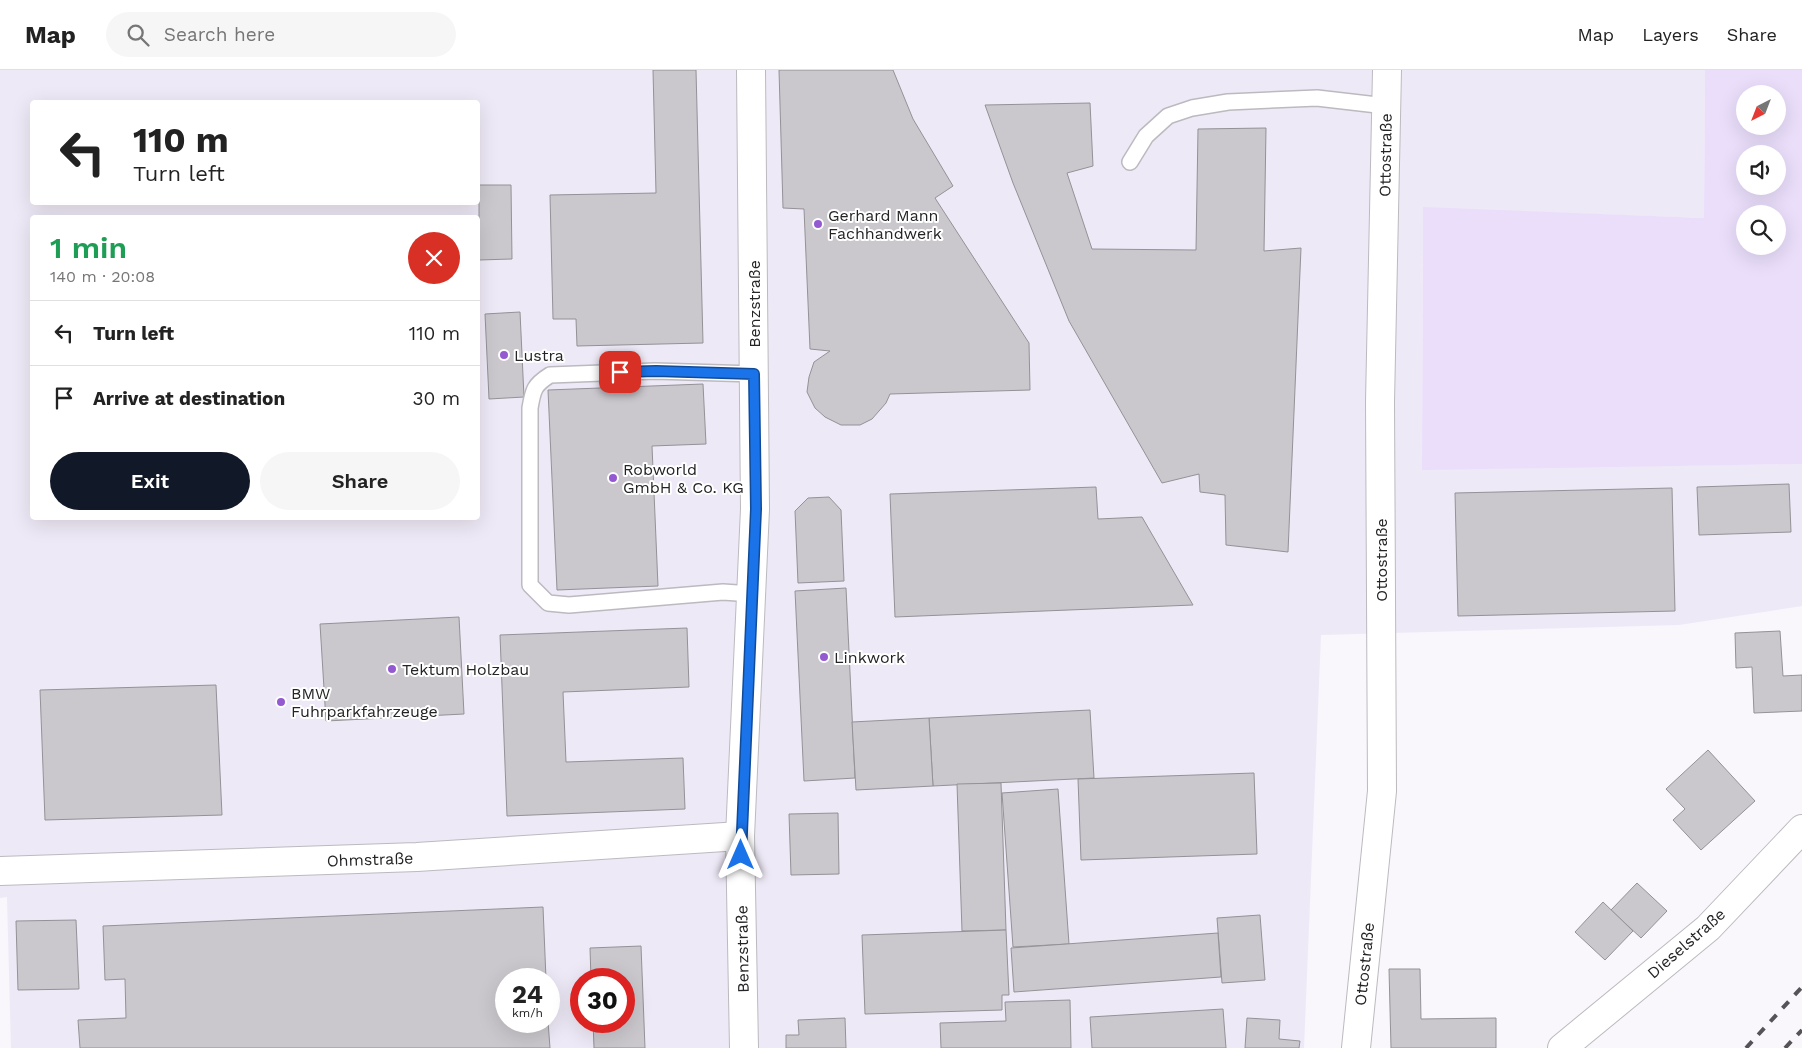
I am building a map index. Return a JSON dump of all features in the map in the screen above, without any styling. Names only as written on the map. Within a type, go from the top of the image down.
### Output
[{"type":"street","name":"Benzstraße","points":[[744,1048],[740,836],[756,509],[751,70]]},
{"type":"street","name":"Ottostraße","points":[[1356,1048],[1382,791],[1380,402],[1387,70]]},
{"type":"street","name":"Dieselstraße","points":[[1562,1048],[1708,928],[1802,829]]},
{"type":"street","name":"Ohmstraße","points":[[0,871],[418,857],[740,836]]},
{"type":"lane","points":[[1130,162],[1146,136],[1168,116],[1192,108],[1228,102],[1317,98],[1386,106]]},
{"type":"lane","points":[[752,594],[723,592],[569,605],[548,603],[530,584],[530,408],[532,394],[537,384],[550,375],[656,371],[754,374]]},
{"type":"shaded area","points":[[0,70],[1705,70],[1704,218],[1423,208],[1422,469],[1802,464],[1802,606],[1679,625],[1321,635],[1304,1048],[11,1048],[7,897],[0,898]]},
{"type":"shaded area","points":[[1705,70],[1802,70],[1802,464],[1422,470],[1423,207],[1704,218]]},
{"type":"building","points":[[653,70],[696,70],[703,343],[577,346],[576,319],[553,319],[550,195],[656,193]]},
{"type":"building","points":[[779,70],[893,70],[913,119],[953,186],[935,198],[1029,343],[1030,390],[890,394],[886,403],[872,419],[860,425],[841,425],[825,417],[815,408],[807,392],[809,377],[814,362],[830,351],[810,349],[804,209],[783,208]]},
{"type":"building","points":[[1090,103],[1093,166],[1067,173],[1092,249],[1196,250],[1198,129],[1266,128],[1264,251],[1301,248],[1288,552],[1226,545],[1225,495],[1200,492],[1199,474],[1162,483],[1069,321],[1013,183],[985,105]]},
{"type":"building","points":[[480,185],[511,185],[512,259],[480,260]]},
{"type":"building","name":"Lustra","points":[[520,312],[524,397],[489,399],[485,314]]},
{"type":"building","points":[[703,384],[706,444],[652,446],[658,586],[557,590],[548,390]]},
{"type":"building","points":[[1789,484],[1791,532],[1699,535],[1697,487]]},
{"type":"building","points":[[1096,487],[1098,519],[1142,517],[1193,605],[895,617],[890,494]]},
{"type":"building","points":[[1672,488],[1675,611],[1458,616],[1455,493]]},
{"type":"building","points":[[829,497],[841,510],[844,581],[798,583],[795,511],[808,498]]},
{"type":"building","name":"Linkwork","points":[[846,588],[855,778],[804,781],[795,591]]},
{"type":"building","name":"Tektum Holzbau","points":[[459,617],[464,714],[326,721],[320,624]]},
{"type":"building","points":[[687,628],[689,687],[563,692],[566,762],[683,758],[685,809],[507,816],[500,635]]},
{"type":"building","points":[[1780,631],[1783,676],[1802,675],[1802,711],[1754,713],[1752,667],[1736,668],[1735,633]]},
{"type":"building","points":[[216,685],[222,815],[45,820],[40,690]]},
{"type":"building","points":[[1090,710],[1094,778],[933,786],[929,718]]},
{"type":"building","points":[[929,718],[933,786],[856,790],[852,722]]},
{"type":"building","points":[[1708,750],[1755,801],[1701,850],[1673,820],[1685,809],[1666,789]]},
{"type":"building","points":[[1254,773],[1257,854],[1081,860],[1078,779]]},
{"type":"building","points":[[1001,783],[1006,930],[962,931],[957,784]]},
{"type":"building","points":[[1058,789],[1069,944],[1013,947],[1002,793]]},
{"type":"building","points":[[838,813],[839,874],[791,875],[789,814]]},
{"type":"building","points":[[1637,883],[1667,911],[1641,938],[1611,910]]},
{"type":"building","points":[[1603,902],[1633,931],[1605,960],[1575,932]]},
{"type":"building","points":[[543,907],[546,968],[495,968],[495,1033],[549,1033],[550,1048],[80,1048],[78,1020],[126,1018],[125,979],[105,980],[103,926]]},
{"type":"building","points":[[1260,915],[1265,980],[1222,983],[1217,918]]},
{"type":"building","points":[[76,920],[79,989],[18,990],[16,921]]},
{"type":"building","points":[[1006,930],[1009,995],[1002,995],[1002,1010],[865,1014],[862,935]]},
{"type":"building","points":[[1218,933],[1221,977],[1014,992],[1011,948]]},
{"type":"building","points":[[641,946],[645,1048],[594,1048],[593,1033],[635,1033],[635,968],[591,968],[590,948]]},
{"type":"building","points":[[1389,969],[1420,969],[1421,1019],[1496,1018],[1496,1048],[1391,1048]]},
{"type":"building","points":[[1070,1000],[1071,1048],[941,1048],[940,1023],[1006,1021],[1005,1002]]},
{"type":"building","points":[[1223,1009],[1226,1048],[1092,1048],[1090,1017]]},
{"type":"building","points":[[845,1018],[846,1048],[786,1048],[786,1035],[799,1035],[798,1020]]},
{"type":"building","points":[[1247,1018],[1280,1020],[1279,1039],[1300,1041],[1299,1048],[1245,1048]]},
{"type":"railway","points":[[1746,1048],[1802,987]]},
{"type":"railway","points":[[1785,1048],[1802,1030]]},
{"type":"place","name":"Gerhard Mann Fachhandwerk","points":[[818,224]]},
{"type":"place","name":"Lustra","points":[[504,355]]},
{"type":"place","name":"Robworld GmbH & Co. KG","points":[[613,478]]},
{"type":"place","name":"Linkwork","points":[[824,657]]},
{"type":"place","name":"Tektum Holzbau","points":[[392,669]]},
{"type":"place","name":"BMW Fuhrparkfahrzeuge","points":[[281,702]]},
{"type":"route","points":[[620,372],[656,371],[754,374],[756,509],[740,836],[741,855]]}]
